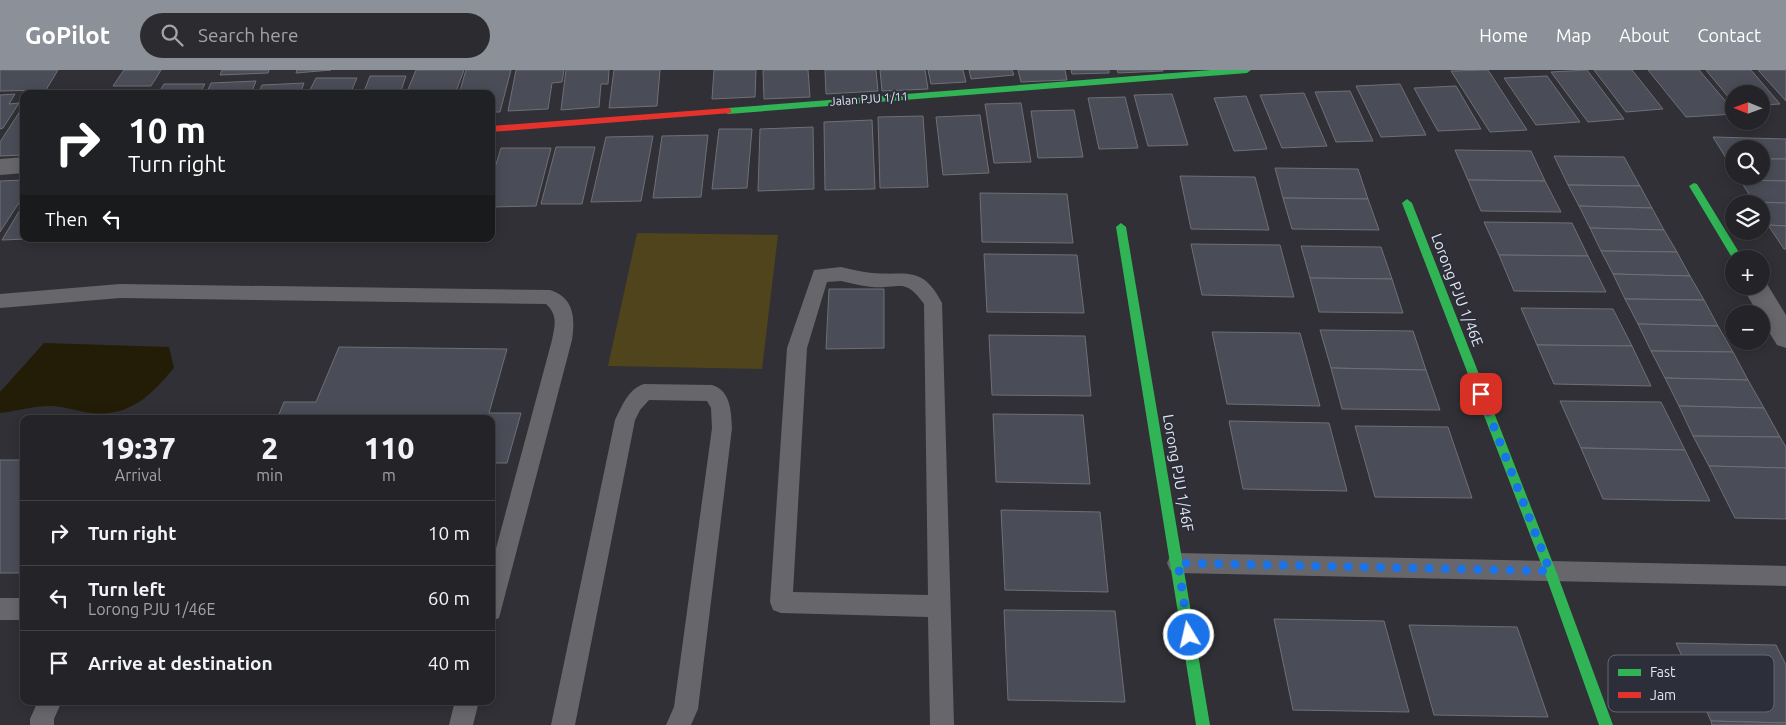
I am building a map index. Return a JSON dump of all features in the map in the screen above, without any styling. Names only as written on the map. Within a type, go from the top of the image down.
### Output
[{"type":"street","name":"Jalan PJU 1/11","points":[[495,129],[1247,70]]},
{"type":"street","points":[[0,167],[20,165]]},
{"type":"street","points":[[1694,186],[1733,250]]},
{"type":"street","name":"Lorong PJU 1/46E","points":[[1407,203],[1550,571],[1606,725]]},
{"type":"street","name":"Lorong PJU 1/46F","points":[[1121,227],[1178,563],[1203,725]]},
{"type":"street","points":[[1760,295],[1786,338]]},
{"type":"lane","points":[[939,606],[780,602],[797,348],[820,275],[841,274],[872,280],[907,279],[921,286],[933,303],[942,725]]},
{"type":"lane","points":[[0,301],[120,291],[550,296],[562,306],[566,316],[562,340],[495,595]]},
{"type":"lane","points":[[563,725],[625,420],[633,404],[644,392],[712,393],[721,406],[722,428],[686,709],[678,725]]},
{"type":"lane","points":[[1178,563],[1786,576]]},
{"type":"lane","points":[[0,609],[20,609]]},
{"type":"lane","points":[[42,725],[42,719],[48,705]]},
{"type":"lane","points":[[461,725],[466,705]]},
{"type":"shaded area","points":[[637,233],[778,235],[762,369],[608,366]]},
{"type":"shaded area","points":[[44,343],[169,347],[174,368],[147,396],[128,408],[117,412],[91,413],[63,407],[46,406],[0,413],[0,392]]},
{"type":"building","points":[[0,70],[58,70],[46,90],[0,91]]},
{"type":"building","points":[[124,70],[161,70],[151,86],[113,86]]},
{"type":"building","points":[[222,70],[269,70],[268,73],[220,75]]},
{"type":"building","points":[[297,70],[331,70],[296,73]]},
{"type":"building","points":[[416,70],[464,70],[456,90],[408,90]]},
{"type":"building","points":[[466,70],[511,70],[500,112],[495,112],[495,90],[460,90]]},
{"type":"building","points":[[516,70],[564,70],[562,82],[552,83],[548,109],[508,111]]},
{"type":"building","points":[[566,70],[609,70],[608,84],[601,84],[599,107],[561,110]]},
{"type":"building","points":[[614,70],[660,70],[657,106],[609,108]]},
{"type":"building","points":[[714,70],[756,70],[755,97],[712,99]]},
{"type":"building","points":[[763,70],[808,70],[810,97],[764,99]]},
{"type":"building","points":[[825,70],[876,70],[878,91],[826,94]]},
{"type":"building","points":[[880,70],[925,70],[928,89],[882,91]]},
{"type":"building","points":[[928,70],[963,70],[966,82],[931,84]]},
{"type":"building","points":[[969,70],[1012,70],[1014,75],[971,79]]},
{"type":"building","points":[[1018,70],[1065,70],[1067,80],[1021,82]]},
{"type":"building","points":[[1071,70],[1109,70],[1109,73],[1072,74]]},
{"type":"building","points":[[1117,70],[1163,70],[1163,71],[1118,73]]},
{"type":"building","points":[[1488,70],[1527,130],[1490,132],[1451,71]]},
{"type":"building","points":[[1587,70],[1624,119],[1588,122],[1551,72]]},
{"type":"building","points":[[1594,70],[1632,70],[1663,109],[1626,112]]},
{"type":"building","points":[[1648,70],[1699,70],[1725,100],[1725,115],[1686,117]]},
{"type":"building","points":[[1706,70],[1751,70],[1764,85],[1725,85],[1725,93]]},
{"type":"building","points":[[1758,70],[1786,70],[1786,101]]},
{"type":"building","points":[[370,76],[406,76],[401,90],[365,90]]},
{"type":"building","points":[[1547,76],[1580,122],[1536,125],[1504,78]]},
{"type":"building","points":[[316,78],[357,78],[352,90],[310,90]]},
{"type":"building","points":[[256,81],[253,90],[208,90],[211,83]]},
{"type":"building","points":[[304,83],[301,90],[260,90],[262,85]]},
{"type":"building","points":[[164,84],[205,84],[201,90],[160,90]]},
{"type":"building","points":[[1400,84],[1426,135],[1381,137],[1356,86]]},
{"type":"building","points":[[1456,86],[1481,129],[1438,131],[1414,88]]},
{"type":"building","points":[[1350,91],[1373,141],[1336,142],[1315,92]]},
{"type":"building","points":[[1770,92],[1780,104],[1770,105]]},
{"type":"building","points":[[1304,93],[1327,146],[1282,148],[1260,95]]},
{"type":"building","points":[[15,94],[9,104],[19,103],[3,128],[0,129],[0,95]]},
{"type":"building","points":[[1172,94],[1188,145],[1148,146],[1134,95]]},
{"type":"building","points":[[1246,96],[1267,149],[1234,151],[1214,98]]},
{"type":"building","points":[[1125,97],[1138,148],[1099,149],[1088,98]]},
{"type":"building","points":[[1021,103],[1031,162],[994,163],[985,104]]},
{"type":"building","points":[[1074,110],[1083,157],[1038,158],[1031,111]]},
{"type":"building","points":[[20,111],[20,155],[0,156],[0,142]]},
{"type":"building","points":[[980,115],[989,173],[943,175],[936,117]]},
{"type":"building","points":[[923,116],[928,187],[880,188],[878,117]]},
{"type":"building","points":[[872,120],[875,189],[825,190],[824,122]]},
{"type":"building","points":[[813,127],[814,189],[758,191],[760,129]]},
{"type":"building","points":[[719,129],[752,129],[747,188],[712,189]]},
{"type":"building","points":[[708,135],[701,197],[653,198],[662,136]]},
{"type":"building","points":[[653,136],[641,201],[591,202],[606,137]]},
{"type":"building","points":[[1713,137],[1786,139],[1786,159],[1770,159],[1770,140],[1725,140],[1725,156]]},
{"type":"building","points":[[556,147],[595,147],[582,204],[541,204]]},
{"type":"building","points":[[501,148],[551,148],[536,206],[495,207],[495,168]]},
{"type":"building","points":[[1455,150],[1531,151],[1545,181],[1468,180]]},
{"type":"building","points":[[1554,156],[1624,157],[1640,186],[1568,185]]},
{"type":"building","points":[[1770,159],[1786,159],[1786,181],[1770,181]]},
{"type":"building","points":[[1275,168],[1358,169],[1368,199],[1283,198]]},
{"type":"building","points":[[1180,176],[1255,177],[1269,230],[1191,229]]},
{"type":"building","points":[[20,180],[20,201],[0,232],[0,181]]},
{"type":"building","points":[[1468,180],[1545,181],[1561,212],[1481,211]]},
{"type":"building","points":[[1770,181],[1786,181],[1786,203],[1770,202],[1770,195],[1750,195],[1743,185],[1770,185]]},
{"type":"building","points":[[1568,185],[1640,186],[1652,208],[1579,206]]},
{"type":"building","points":[[980,193],[1067,194],[1073,243],[982,242]]},
{"type":"building","points":[[1283,198],[1368,199],[1379,230],[1292,229]]},
{"type":"building","points":[[1770,202],[1786,203],[1786,226],[1770,225]]},
{"type":"building","points":[[1579,206],[1652,208],[1664,230],[1590,228]]},
{"type":"building","points":[[20,210],[20,239],[2,240]]},
{"type":"building","points":[[1484,222],[1572,223],[1588,256],[1499,255]]},
{"type":"building","points":[[1770,225],[1786,226],[1786,249],[1784,249]]},
{"type":"building","points":[[1590,228],[1664,230],[1677,252],[1601,251]]},
{"type":"building","points":[[1191,244],[1280,245],[1294,297],[1202,295]]},
{"type":"building","points":[[1301,246],[1381,247],[1392,279],[1310,278]]},
{"type":"building","points":[[1601,251],[1677,252],[1690,276],[1613,274]]},
{"type":"building","points":[[984,254],[1077,255],[1084,313],[987,312]]},
{"type":"building","points":[[1499,255],[1588,256],[1606,292],[1514,291]]},
{"type":"building","points":[[1613,274],[1690,276],[1704,300],[1625,299]]},
{"type":"building","points":[[1310,278],[1392,279],[1403,313],[1319,312]]},
{"type":"building","points":[[829,289],[884,289],[884,348],[826,349]]},
{"type":"building","points":[[1625,299],[1704,300],[1718,326],[1638,324]]},
{"type":"building","points":[[1521,308],[1613,309],[1632,346],[1537,345]]},
{"type":"building","points":[[1638,324],[1718,326],[1725,338],[1725,350],[1732,350],[1733,352],[1651,351]]},
{"type":"building","points":[[1320,330],[1413,331],[1426,370],[1331,368]]},
{"type":"building","points":[[1212,332],[1300,333],[1320,406],[1227,404]]},
{"type":"building","points":[[989,335],[1085,336],[1091,396],[992,395]]},
{"type":"building","points":[[1537,345],[1632,346],[1651,386],[1554,384]]},
{"type":"building","points":[[339,347],[507,349],[489,413],[521,413],[507,463],[495,463],[495,415],[279,415],[284,402],[316,402]]},
{"type":"building","points":[[1651,351],[1733,352],[1748,380],[1665,378]]},
{"type":"building","points":[[1331,368],[1426,370],[1440,410],[1342,409]]},
{"type":"building","points":[[1665,378],[1748,380],[1764,408],[1679,406]]},
{"type":"building","points":[[1560,401],[1661,402],[1685,450],[1581,448]]},
{"type":"building","points":[[1679,406],[1764,408],[1780,437],[1693,436]]},
{"type":"building","points":[[993,414],[1083,415],[1090,484],[996,482]]},
{"type":"building","points":[[1229,421],[1329,423],[1347,491],[1243,489]]},
{"type":"building","points":[[1355,426],[1448,427],[1472,498],[1375,497]]},
{"type":"building","points":[[1693,436],[1780,437],[1786,447],[1786,468],[1709,466]]},
{"type":"building","points":[[1581,448],[1685,450],[1710,501],[1603,499]]},
{"type":"building","points":[[0,460],[20,460],[20,573],[0,573]]},
{"type":"building","points":[[1709,466],[1786,468],[1786,519],[1735,518]]},
{"type":"building","points":[[1001,510],[1100,512],[1108,592],[1005,590]]},
{"type":"building","points":[[1004,610],[1115,611],[1125,702],[1008,700]]},
{"type":"building","points":[[1274,619],[1384,621],[1409,712],[1293,710]]},
{"type":"building","points":[[1409,625],[1517,627],[1548,717],[1434,715]]},
{"type":"building","points":[[1676,643],[1776,645],[1786,665],[1786,723],[1711,721],[1707,712],[1774,712],[1774,655],[1681,655]]},
{"type":"building","points":[[1711,721],[1786,723],[1786,725],[1712,725]]},
{"type":"traffic: fast","points":[[728,111],[1247,70]]},
{"type":"traffic: fast","points":[[1694,186],[1733,250]]},
{"type":"traffic: fast","points":[[1407,203],[1550,571],[1606,725]]},
{"type":"traffic: fast","points":[[1121,227],[1203,725]]},
{"type":"traffic: jam","points":[[495,129],[728,111]]},
{"type":"route","points":[[1189,635],[1178,563],[1550,571],[1481,394]]}]
